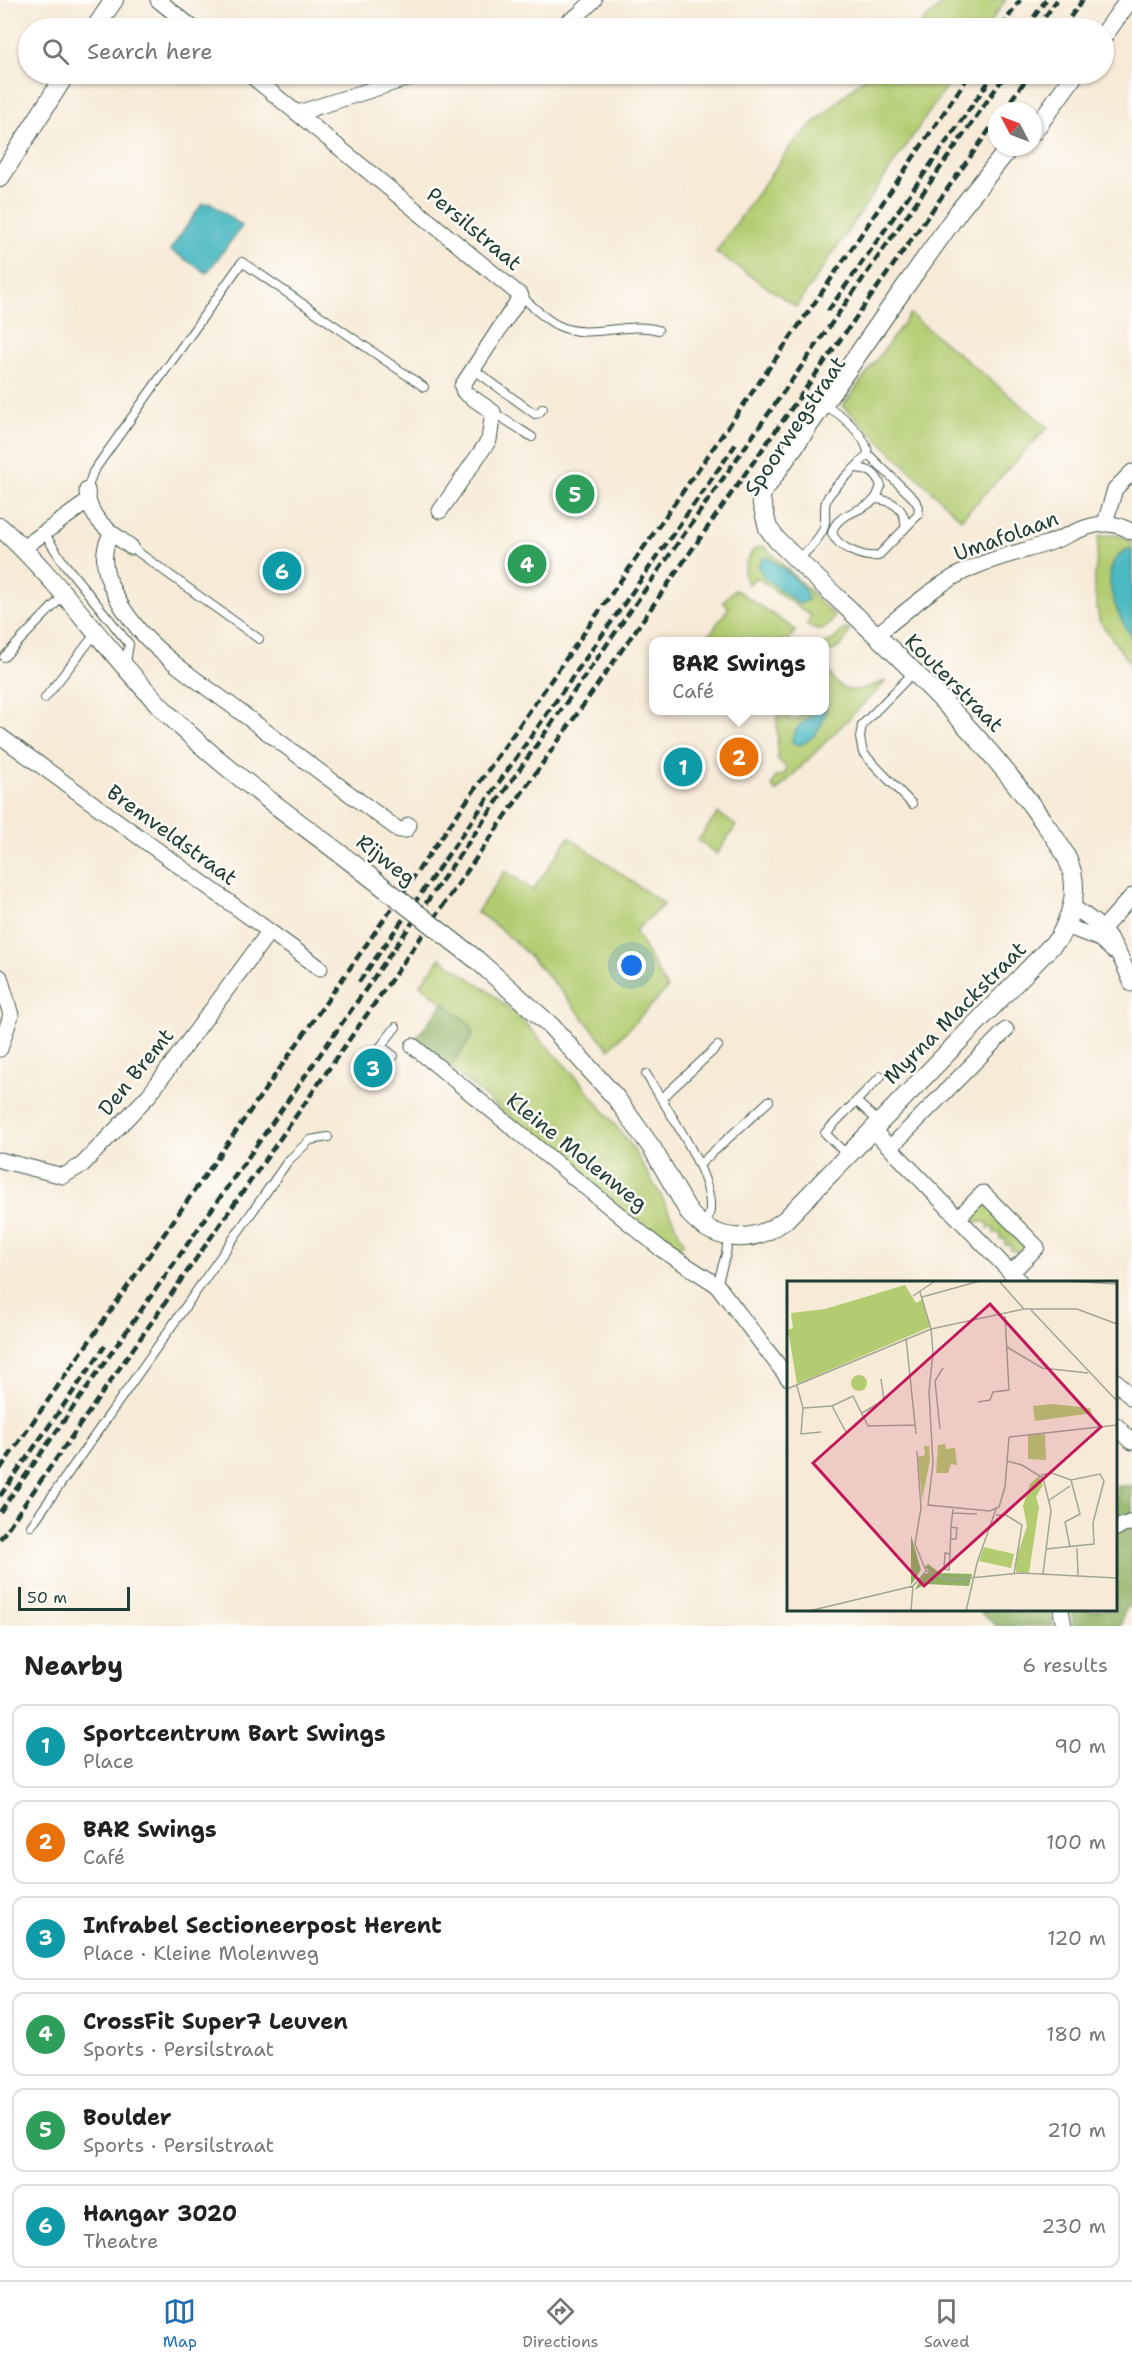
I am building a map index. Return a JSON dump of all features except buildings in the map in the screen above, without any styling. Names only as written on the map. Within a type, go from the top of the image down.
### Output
[{"type":"street","points":[[102,18],[114,0]]},
{"type":"street","points":[[158,0],[180,18]]},
{"type":"street","points":[[574,18],[594,0]]},
{"type":"street","points":[[1111,18],[1127,3]]},
{"type":"street","points":[[1114,21],[1127,3]]},
{"type":"street","points":[[0,178],[60,84]]},
{"type":"street","name":"Persilstraat","points":[[262,84],[521,296],[462,386],[464,392],[494,412]]},
{"type":"street","points":[[298,113],[389,84]]},
{"type":"street","points":[[1042,104],[1057,84]]},
{"type":"street","points":[[1042,120],[1068,84]]},
{"type":"street","name":"Spoorwegstraat","points":[[826,407],[959,211],[1003,156]]},
{"type":"street","name":"Spoorwegstraat","points":[[764,515],[760,496],[766,485],[1015,156]]},
{"type":"street","points":[[440,512],[489,440],[494,412]]},
{"type":"street","points":[[1132,472],[1114,489],[1105,523],[1123,526],[1132,532]]},
{"type":"street","points":[[23,548],[87,496],[96,518],[131,547]]},
{"type":"street","name":"Kouterstraat","points":[[764,515],[768,528],[798,560],[979,738],[999,762],[1060,846],[1071,869],[1074,882],[1072,908],[1066,926]]},
{"type":"street","name":"Umafolaan","points":[[875,636],[945,582],[964,571],[1005,555],[1047,544],[1105,523]]},
{"type":"street","name":"Rijweg","points":[[0,527],[23,548],[125,668],[169,715],[218,758],[477,960],[551,1026],[616,1098],[651,1148],[685,1207],[696,1221],[728,1238]]},
{"type":"street","points":[[112,533],[107,541],[104,570],[126,612],[141,632],[188,673],[399,830],[406,830],[409,825]]},
{"type":"street","name":"Bremveldstraat","points":[[0,736],[320,968]]},
{"type":"street","points":[[1098,932],[1132,896]]},
{"type":"street","points":[[1072,908],[1089,917],[1098,932],[1122,959],[1132,984]]},
{"type":"street","points":[[1066,926],[1098,932]]},
{"type":"street","name":"Myrna Mackstraat","points":[[728,1238],[756,1236],[775,1227],[1051,947],[1066,926]]},
{"type":"street","name":"Den Bremt","points":[[0,1160],[63,1176],[82,1165],[149,1095],[270,932]]},
{"type":"street","points":[[0,977],[11,1015],[0,1049]]},
{"type":"street","points":[[890,1148],[1006,1030]]},
{"type":"street","name":"Kleine Molenweg","points":[[413,1046],[662,1248],[717,1285]]},
{"type":"street","points":[[875,1126],[890,1148],[1016,1278],[1037,1247],[983,1193],[958,1218]]},
{"type":"street","points":[[717,1285],[787,1375]]},
{"type":"street","points":[[1117,1382],[1132,1398]]},
{"type":"street","points":[[1117,1426],[1132,1442]]},
{"type":"street","points":[[1117,1528],[1132,1522]]},
{"type":"street","points":[[1061,1611],[1064,1626]]},
{"type":"lane","points":[[87,496],[93,472],[242,262],[424,387]]},
{"type":"lane","points":[[521,296],[555,325],[573,331],[645,326],[658,330]]},
{"type":"lane","points":[[473,369],[535,414],[543,408]]},
{"type":"lane","points":[[826,407],[865,439],[868,454],[914,499],[919,507],[918,515],[878,556],[870,557],[861,554],[840,544],[835,539],[833,528],[839,520],[876,499],[889,500],[902,512],[906,519],[905,528]]},
{"type":"lane","points":[[494,412],[532,437]]},
{"type":"lane","points":[[798,560],[819,537],[825,524],[824,510],[827,497],[868,454]]},
{"type":"lane","points":[[857,468],[869,470],[877,475],[881,486],[876,499]]},
{"type":"lane","points":[[44,533],[63,562],[129,644],[125,668]]},
{"type":"lane","points":[[131,547],[259,639]]},
{"type":"lane","points":[[4,657],[64,595]]},
{"type":"lane","points":[[45,698],[96,633]]},
{"type":"lane","points":[[912,804],[862,753],[860,738],[862,725],[913,673]]},
{"type":"lane","points":[[394,1056],[381,1046],[396,1027]]},
{"type":"lane","points":[[661,1099],[718,1046]]},
{"type":"lane","points":[[646,1074],[699,1165],[707,1187],[710,1208],[706,1228]]},
{"type":"lane","points":[[847,1155],[825,1133],[881,1076]]},
{"type":"lane","points":[[699,1165],[769,1101]]},
{"type":"lane","points":[[856,1101],[875,1126]]},
{"type":"lane","points":[[31,1526],[288,1161],[310,1140],[328,1137]]},
{"type":"lane","points":[[717,1285],[728,1238]]},
{"type":"green space","points":[[947,0],[1006,0],[993,18],[927,18]]},
{"type":"green space","points":[[857,84],[948,84],[796,307],[716,252],[793,143]]},
{"type":"green space","points":[[910,314],[1048,427],[961,519],[843,406]]},
{"type":"green space","points":[[1099,536],[1123,537],[1132,543],[1132,667],[1099,620],[1094,586]]},
{"type":"green space","points":[[764,546],[834,615],[827,627],[819,629],[806,625],[811,616],[756,577],[749,585],[744,576],[746,563],[754,549]]},
{"type":"green space","points":[[734,590],[738,591],[796,630],[791,637],[708,637],[729,607],[723,602]]},
{"type":"green space","points":[[844,629],[850,630],[843,643],[829,652],[829,642]]},
{"type":"green space","points":[[829,673],[841,687],[847,690],[862,689],[886,681],[776,792],[772,786],[776,776],[784,775],[787,768],[778,760],[777,716],[788,715],[788,719],[799,719],[800,715],[829,715]]},
{"type":"green space","points":[[718,813],[736,826],[717,854],[698,840]]},
{"type":"green space","points":[[569,837],[664,904],[635,931],[667,989],[609,1049],[531,958],[514,941],[477,912],[505,871],[533,890]]},
{"type":"green space","points":[[440,958],[490,992],[521,1019],[580,1081],[630,1144],[663,1199],[684,1243],[680,1247],[665,1247],[450,1067],[473,1035],[470,1024],[420,985]]},
{"type":"green space","points":[[444,1003],[470,1024],[473,1035],[450,1067],[416,1038]]},
{"type":"green space","points":[[982,1206],[988,1206],[1027,1246],[1017,1261],[1009,1260],[1004,1256],[1016,1256],[1017,1251],[1011,1250],[1011,1245],[1005,1245],[1005,1239],[1000,1239],[1000,1233],[994,1233],[994,1228],[988,1228],[988,1222],[977,1222],[972,1218],[974,1212]]},
{"type":"green space","points":[[1132,1485],[1132,1604],[1125,1609],[1121,1626],[1073,1626],[1071,1611],[1117,1611],[1117,1487]]},
{"type":"green space","points":[[979,1611],[1050,1611],[1054,1626],[996,1626]]},
{"type":"water","points":[[211,203],[242,226],[207,273],[170,250],[202,204]]},
{"type":"water","points":[[1128,549],[1132,550],[1132,637],[1115,604],[1110,578],[1112,566],[1118,556]]},
{"type":"water","points":[[763,558],[769,558],[793,576],[803,588],[808,600],[799,604],[764,577],[758,566]]},
{"type":"water","points":[[811,715],[825,715],[817,732],[800,745],[792,743],[794,733]]},
{"type":"railway","points":[[1008,18],[1020,0]]},
{"type":"railway","points":[[1033,18],[1046,0]]},
{"type":"railway","points":[[1044,18],[1057,0]]},
{"type":"railway","points":[[1070,18],[1083,0]]},
{"type":"railway","points":[[0,1469],[818,298],[963,84]]},
{"type":"railway","points":[[828,311],[987,84]]},
{"type":"railway","points":[[0,1512],[999,84]]},
{"type":"railway","points":[[1010,102],[1023,84]]},
{"type":"railway","points":[[0,1539],[747,471],[988,132]]},
{"type":"railway","points":[[359,982],[736,444]]},
{"type":"railway","points":[[0,1496],[105,1346]]},
{"type":"place","name":"Boulder","points":[[575,494]]},
{"type":"place","name":"CrossFit Super7 Leuven","points":[[527,564]]},
{"type":"place","name":"Hangar 3020","points":[[282,571]]},
{"type":"place","name":"BAR Swings","points":[[739,757]]},
{"type":"place","name":"Sportcentrum Bart Swings","points":[[683,767]]},
{"type":"place","name":"Infrabel Sectioneerpost Herent","points":[[373,1068]]}]
